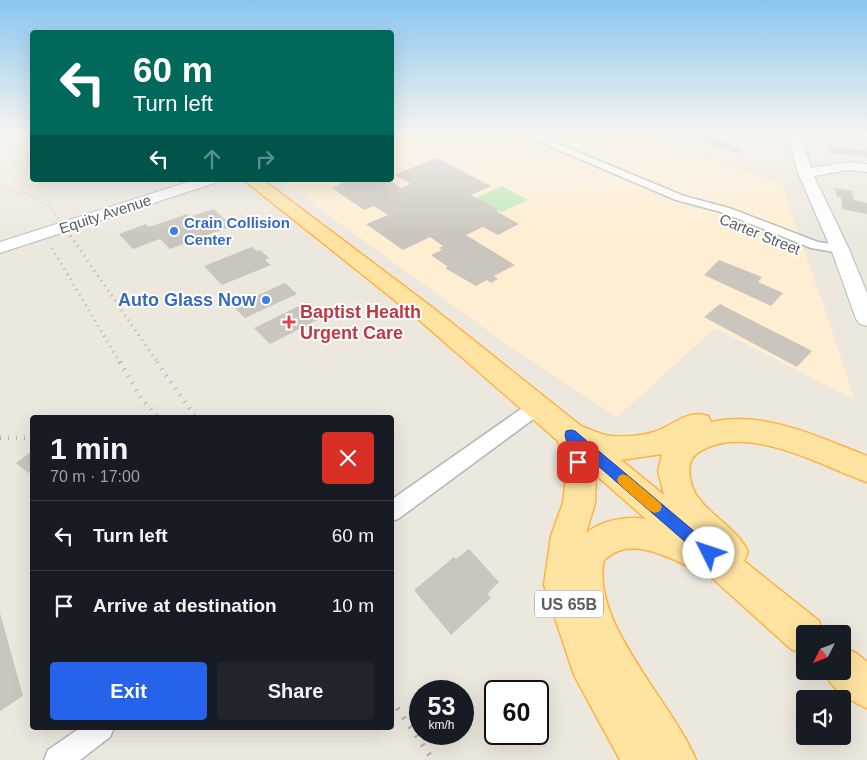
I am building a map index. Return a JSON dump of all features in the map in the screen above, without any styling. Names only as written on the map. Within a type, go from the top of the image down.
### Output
[{"type":"main road","points":[[803,168],[842,255],[867,319]]},
{"type":"main road","points":[[804,173],[832,168]]},
{"type":"main road","name":"Equity Avenue","points":[[0,248],[204,182]]},
{"type":"main road","points":[[255,182],[425,313],[796,626]]},
{"type":"main road","points":[[571,435],[610,448],[642,446],[660,443],[682,430],[711,418],[744,419],[818,437],[866,462]]},
{"type":"main road","points":[[798,625],[691,510],[677,490],[672,468],[681,448],[701,435],[729,430],[763,433],[866,462]]},
{"type":"main road","name":"US 65B","points":[[571,435],[581,475],[579,503],[568,536],[562,585],[588,661],[644,760]]},
{"type":"main road","points":[[674,760],[609,654],[587,599],[583,574],[590,551],[608,538],[636,534],[665,539],[723,565]]},
{"type":"main road","points":[[851,675],[867,688]]},
{"type":"street","name":"Carter Street","points":[[609,168],[794,249],[842,255]]},
{"type":"street","points":[[394,510],[537,407]]},
{"type":"street","points":[[58,760],[98,730]]},
{"type":"shaded area","points":[[394,168],[740,168],[782,184],[855,400],[715,328],[617,417],[509,346],[283,182],[394,182]]},
{"type":"green space","points":[[502,186],[528,200],[502,212],[476,198]]},
{"type":"building","points":[[411,168],[457,168],[491,186],[471,195],[499,210],[496,211],[519,224],[498,235],[483,227],[466,235],[515,265],[494,276],[498,279],[491,283],[487,280],[476,286],[445,268],[448,267],[431,255],[442,250],[439,248],[443,246],[430,237],[403,250],[366,224],[388,215],[374,206],[364,210],[332,188],[342,184],[340,183],[342,182],[392,182],[401,188],[411,184],[394,175]]},
{"type":"building","points":[[835,188],[852,191],[854,200],[867,203],[867,214],[842,209],[841,197],[837,197]]},
{"type":"building","name":"Crain Collision Center","points":[[214,209],[232,226],[170,249],[160,239],[133,249],[119,234],[146,224],[149,227],[187,214],[189,217]]},
{"type":"building","points":[[252,247],[257,251],[260,250],[269,258],[265,260],[271,265],[222,285],[204,266]]},
{"type":"building","points":[[719,260],[762,277],[758,282],[783,293],[771,306],[704,275]]},
{"type":"building","name":"Auto Glass Now","points":[[285,283],[297,294],[245,318],[233,306]]},
{"type":"building","name":"Baptist Health Urgent Care","points":[[307,302],[323,317],[270,344],[254,328]]},
{"type":"building","points":[[720,304],[812,351],[797,367],[704,317]]},
{"type":"building","points":[[30,452],[30,472],[28,473],[16,463]]},
{"type":"building","points":[[469,549],[499,582],[487,594],[491,598],[451,635],[414,590],[454,557],[456,559]]},
{"type":"building","points":[[0,613],[23,696],[0,711]]},
{"type":"railway","points":[[0,188],[28,194],[52,209],[68,233]]},
{"type":"railway","points":[[67,231],[158,363]]},
{"type":"railway","points":[[52,248],[120,363]]},
{"type":"railway","points":[[120,362],[141,398],[156,415]]},
{"type":"railway","points":[[157,362],[194,415]]},
{"type":"railway","points":[[0,438],[30,438]]},
{"type":"railway","points":[[394,703],[433,760]]},
{"type":"slow traffic","points":[[623,480],[655,507]]},
{"type":"place","name":"Crain Collision Center","points":[[174,231]]},
{"type":"place","name":"Auto Glass Now","points":[[266,300]]},
{"type":"place","name":"Baptist Health Urgent Care","points":[[289,322]]},
{"type":"route","points":[[578,462],[571,435],[709,553]]}]
